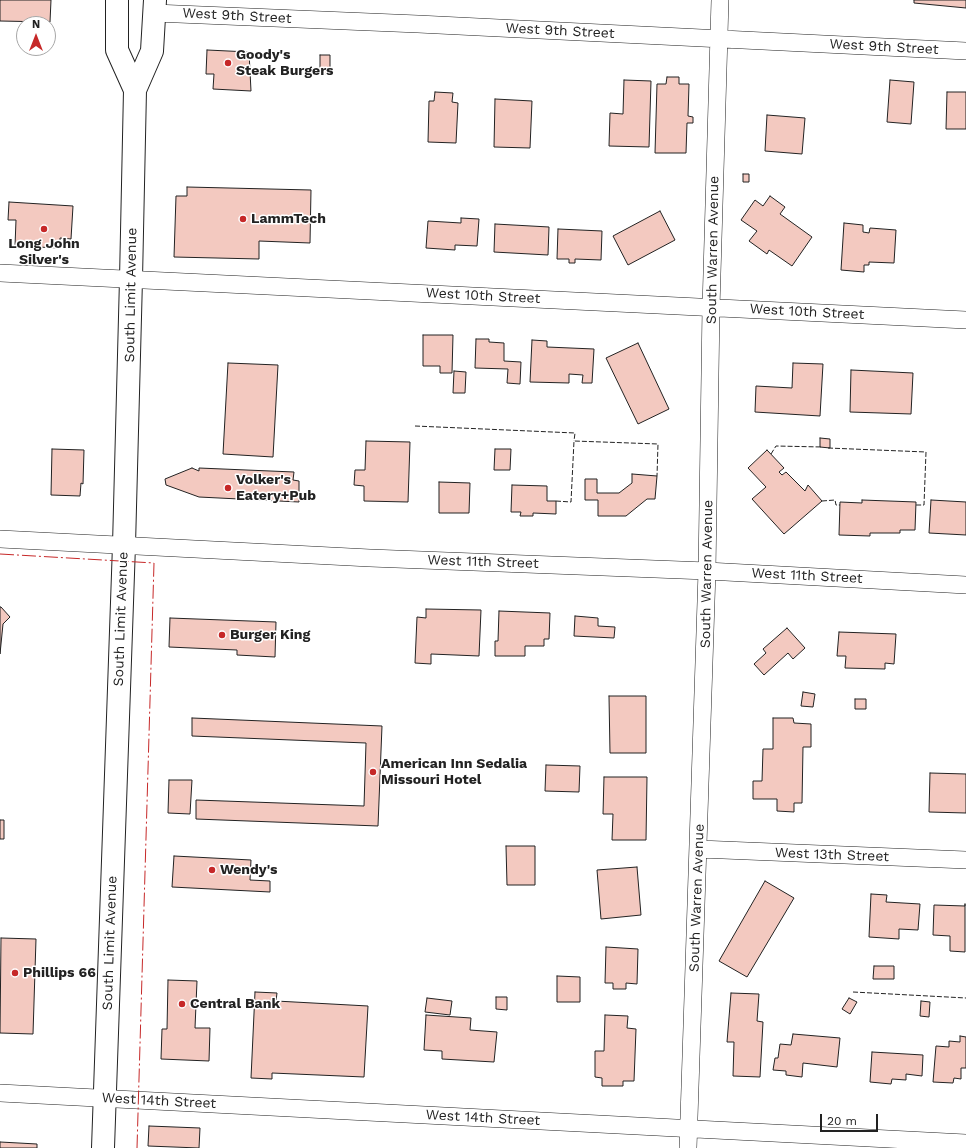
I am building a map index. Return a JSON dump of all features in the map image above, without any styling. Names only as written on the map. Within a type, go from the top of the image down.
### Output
[{"type":"highway","name":"South Limit Avenue","points":[[117,0],[116,50],[135,90]]},
{"type":"highway","name":"South Limit Avenue","points":[[103,1148],[124,545],[135,90],[152,51],[155,6]]},
{"type":"street","name":"South Warren Avenue","points":[[688,1148],[708,571],[711,308],[720,0]]},
{"type":"street","name":"West 9th Street","points":[[155,6],[418,24],[966,51]]},
{"type":"street","name":"West 10th Street","points":[[0,273],[966,320]]},
{"type":"street","name":"West 11th Street","points":[[0,539],[370,558],[708,571],[966,585]]},
{"type":"street","name":"West 13th Street","points":[[699,849],[966,860]]},
{"type":"street","name":"West 14th Street","points":[[0,1093],[966,1143]]},
{"type":"building","points":[[0,0],[51,0],[50,16],[16,16],[16,21],[0,21]]},
{"type":"building","points":[[914,0],[966,0],[966,8],[914,3]]},
{"type":"building","name":"Goody's Steak Burgers","points":[[207,50],[249,52],[251,91],[213,89],[214,74],[206,74]]},
{"type":"building","points":[[320,55],[330,55],[330,74],[320,74]]},
{"type":"building","points":[[667,77],[679,77],[679,84],[689,84],[688,116],[693,117],[693,123],[687,123],[686,153],[655,153],[657,84],[666,84]]},
{"type":"building","points":[[624,80],[651,81],[649,147],[609,146],[610,113],[623,114]]},
{"type":"building","points":[[890,80],[914,82],[911,124],[887,122]]},
{"type":"building","points":[[435,92],[453,93],[452,102],[458,103],[456,143],[428,142],[429,101],[434,101]]},
{"type":"building","points":[[947,92],[966,92],[966,129],[946,129]]},
{"type":"building","points":[[495,99],[532,101],[530,148],[494,147]]},
{"type":"building","points":[[767,115],[805,118],[802,154],[765,151]]},
{"type":"building","points":[[743,174],[749,174],[749,182],[743,182]]},
{"type":"building","name":"LammTech","points":[[187,187],[311,190],[310,243],[259,241],[259,259],[174,257],[176,196],[187,196]]},
{"type":"building","points":[[770,196],[785,207],[780,214],[812,237],[792,266],[769,250],[767,254],[749,241],[757,231],[741,220],[755,200],[763,206]]},
{"type":"building","name":"Long John Silver's","points":[[9,202],[73,206],[71,239],[60,238],[60,248],[15,246],[16,220],[8,220]]},
{"type":"building","points":[[660,211],[675,240],[628,265],[613,236]]},
{"type":"building","points":[[461,218],[479,219],[477,246],[455,245],[455,250],[426,248],[428,221],[461,223]]},
{"type":"building","points":[[844,223],[863,225],[863,232],[869,233],[870,228],[896,230],[894,263],[869,262],[869,265],[864,265],[864,272],[841,270]]},
{"type":"building","points":[[495,224],[549,227],[548,255],[494,252]]},
{"type":"building","points":[[558,229],[602,231],[601,260],[575,259],[575,263],[569,263],[569,259],[557,259]]},
{"type":"building","points":[[423,335],[453,335],[452,373],[440,373],[440,366],[423,366]]},
{"type":"building","points":[[476,339],[489,339],[489,342],[504,343],[504,361],[521,362],[520,384],[507,383],[508,369],[475,368]]},
{"type":"building","points":[[532,340],[547,341],[547,347],[594,349],[592,383],[582,383],[583,375],[569,374],[569,383],[530,382]]},
{"type":"building","points":[[638,343],[669,409],[638,424],[606,358]]},
{"type":"building","points":[[228,363],[278,365],[273,457],[223,454]]},
{"type":"building","points":[[793,363],[823,364],[820,416],[755,412],[756,386],[792,388]]},
{"type":"building","points":[[851,370],[913,373],[911,414],[850,412]]},
{"type":"building","points":[[454,371],[466,372],[465,393],[453,393]]},
{"type":"building","points":[[820,438],[830,439],[830,448],[820,447]]},
{"type":"building","points":[[366,441],[410,442],[408,502],[364,501],[364,486],[354,485],[355,470],[365,470]]},
{"type":"building","points":[[52,449],[84,450],[83,484],[81,483],[80,496],[51,495]]},
{"type":"building","points":[[495,449],[511,449],[510,470],[494,470]]},
{"type":"building","points":[[767,450],[784,468],[779,472],[782,475],[786,472],[805,491],[808,485],[822,501],[784,534],[752,499],[766,487],[748,468]]},
{"type":"building","points":[[192,468],[199,471],[199,468],[294,472],[293,480],[299,481],[299,502],[199,497],[166,485],[165,479]]},
{"type":"building","points":[[632,474],[657,476],[655,499],[647,499],[626,516],[598,516],[598,500],[585,500],[585,479],[597,479],[597,493],[619,493],[632,483]]},
{"type":"building","points":[[439,482],[470,483],[469,513],[439,513]]},
{"type":"building","points":[[512,485],[547,486],[547,501],[556,501],[556,514],[533,513],[533,516],[520,516],[521,512],[511,512]]},
{"type":"building","points":[[862,500],[916,502],[915,530],[900,530],[900,533],[870,533],[870,536],[839,535],[840,502],[862,503]]},
{"type":"building","points":[[931,500],[966,502],[966,535],[929,533]]},
{"type":"building","points":[[0,607],[10,617],[3,624],[0,654]]},
{"type":"building","points":[[426,609],[481,610],[479,656],[431,654],[431,664],[415,663],[417,617],[426,618]]},
{"type":"building","points":[[499,611],[550,613],[549,639],[544,639],[544,646],[525,646],[525,656],[495,656],[495,641],[498,641]]},
{"type":"building","points":[[575,616],[598,618],[598,626],[615,627],[614,638],[574,636]]},
{"type":"building","name":"Burger King","points":[[170,618],[276,622],[275,657],[237,655],[237,650],[169,647]]},
{"type":"building","points":[[787,628],[805,648],[793,659],[788,653],[764,675],[754,664],[766,653],[763,649]]},
{"type":"building","points":[[839,632],[896,634],[894,664],[885,663],[885,669],[845,668],[846,656],[837,656]]},
{"type":"building","points":[[803,692],[815,694],[813,707],[801,706]]},
{"type":"building","points":[[609,696],[646,696],[646,753],[610,753]]},
{"type":"building","points":[[855,699],[866,699],[866,709],[855,709]]},
{"type":"building","name":"American Inn Sedalia Missouri Hotel","points":[[192,718],[382,726],[378,826],[196,819],[196,800],[364,806],[366,743],[192,736]]},
{"type":"building","points":[[773,718],[793,718],[794,723],[811,724],[811,747],[803,747],[802,803],[794,803],[794,812],[777,811],[777,799],[753,799],[753,781],[762,781],[763,749],[773,749]]},
{"type":"building","points":[[546,765],[580,766],[579,792],[545,791]]},
{"type":"building","points":[[930,773],[966,774],[966,813],[929,812]]},
{"type":"building","points":[[604,777],[647,777],[646,840],[612,840],[613,814],[603,814]]},
{"type":"building","points":[[169,780],[192,780],[190,814],[168,813]]},
{"type":"building","points":[[0,820],[4,820],[4,839],[0,839]]},
{"type":"building","points":[[506,846],[535,846],[535,885],[507,885]]},
{"type":"building","name":"Wendy's","points":[[174,856],[251,860],[250,880],[270,881],[270,892],[172,887]]},
{"type":"building","points":[[637,867],[641,915],[601,919],[597,870]]},
{"type":"building","points":[[765,881],[794,898],[747,977],[719,961]]},
{"type":"building","points":[[871,894],[887,895],[886,902],[920,904],[918,930],[899,929],[899,939],[869,937]]},
{"type":"building","points":[[934,905],[965,906],[965,952],[950,951],[950,936],[933,935]]},
{"type":"building","points":[[1,938],[36,939],[33,1034],[0,1033]]},
{"type":"building","points":[[606,947],[638,949],[637,984],[626,983],[626,989],[613,989],[613,983],[605,983]]},
{"type":"building","points":[[874,966],[894,966],[894,979],[873,979]]},
{"type":"building","points":[[557,976],[580,977],[580,1002],[557,1002]]},
{"type":"building","name":"Central Bank","points":[[168,980],[197,981],[195,1028],[210,1028],[209,1061],[161,1059],[162,1029],[167,1029]]},
{"type":"building","points":[[255,992],[277,993],[276,1001],[368,1006],[364,1077],[272,1073],[272,1079],[251,1078]]},
{"type":"building","points":[[731,993],[759,994],[757,1021],[763,1022],[760,1077],[733,1076],[734,1042],[727,1042]]},
{"type":"building","points":[[496,997],[507,997],[507,1010],[496,1009]]},
{"type":"building","points":[[427,998],[452,1001],[450,1015],[425,1012]]},
{"type":"building","points":[[849,998],[857,1002],[850,1014],[842,1009]]},
{"type":"building","points":[[921,1001],[930,1002],[929,1017],[920,1016]]},
{"type":"building","points":[[426,1015],[471,1018],[470,1030],[497,1032],[494,1062],[442,1059],[442,1051],[424,1050]]},
{"type":"building","points":[[605,1015],[628,1016],[627,1028],[636,1029],[634,1081],[623,1081],[623,1086],[602,1086],[602,1078],[595,1077],[595,1051],[604,1051]]},
{"type":"building","points":[[793,1034],[840,1038],[837,1067],[803,1063],[802,1077],[786,1075],[786,1071],[773,1070],[775,1058],[778,1058],[780,1044],[791,1045]]},
{"type":"building","points":[[960,1036],[966,1037],[966,1068],[961,1068],[961,1079],[954,1078],[953,1083],[933,1082],[936,1046],[949,1047],[949,1041],[960,1042]]},
{"type":"building","points":[[872,1052],[923,1055],[922,1076],[906,1074],[906,1080],[892,1079],[891,1084],[870,1082]]},
{"type":"building","points":[[149,1126],[200,1128],[199,1148],[148,1146]]},
{"type":"building","points":[[0,1142],[37,1144],[37,1148],[0,1148]]},
{"type":"fence","points":[[415,426],[575,433],[574,441]]},
{"type":"fence","points":[[556,501],[571,502],[574,441],[658,444],[657,476]]},
{"type":"fence","points":[[771,454],[776,446],[822,447]]},
{"type":"fence","points":[[828,448],[926,452],[924,505],[915,505]]},
{"type":"fence","points":[[822,501],[835,500],[836,505],[840,505]]},
{"type":"fence","points":[[853,992],[966,998]]},
{"type":"power","points":[[0,554],[154,563],[137,1148]]},
{"type":"place","name":"Goody's Steak Burgers","points":[[228,63]]},
{"type":"place","name":"LammTech","points":[[243,219]]},
{"type":"place","name":"Long John Silver's","points":[[44,229]]},
{"type":"place","name":"Volker's Eatery+Pub","points":[[228,488]]},
{"type":"place","name":"Burger King","points":[[222,635]]},
{"type":"place","name":"American Inn Sedalia Missouri Hotel","points":[[373,772]]},
{"type":"place","name":"Wendy's","points":[[212,870]]},
{"type":"place","name":"Phillips 66","points":[[15,973]]},
{"type":"place","name":"Central Bank","points":[[182,1004]]}]
